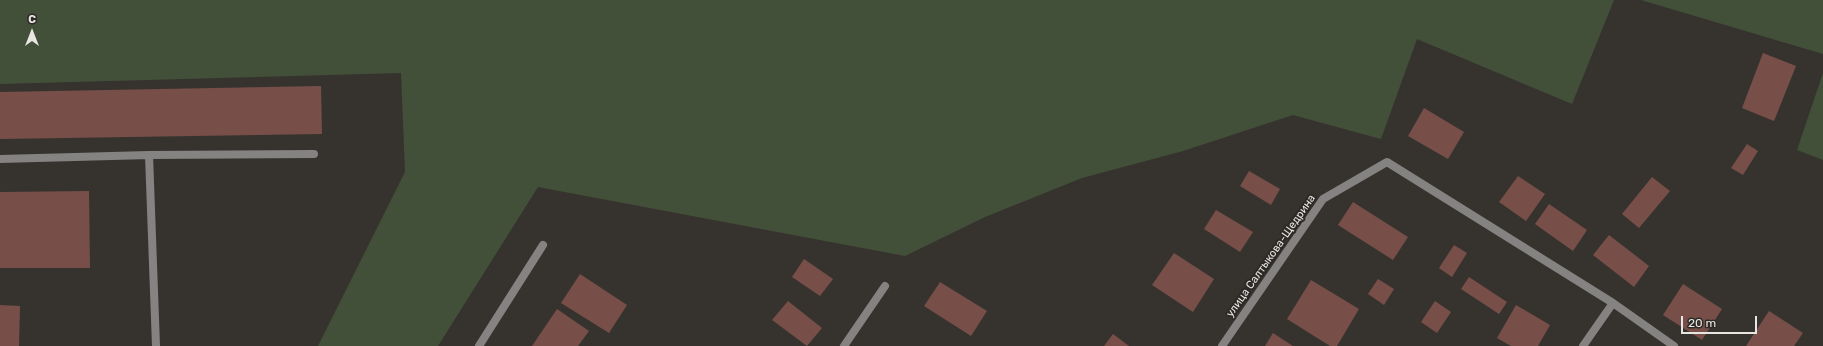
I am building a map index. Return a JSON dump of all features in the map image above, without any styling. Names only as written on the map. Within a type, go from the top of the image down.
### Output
[{"type":"street","points":[[0,159],[149,155],[314,154]]},
{"type":"street","points":[[149,155],[156,346]]},
{"type":"street","name":"улица Салтыкова-Щедрина","points":[[1222,346],[1323,199],[1387,162],[1613,303]]},
{"type":"street","points":[[479,346],[543,245]]},
{"type":"street","points":[[844,346],[885,286]]},
{"type":"street","points":[[1584,346],[1613,303],[1674,346]]},
{"type":"green space","points":[[0,0],[1614,0],[1572,104],[1417,39],[1381,139],[1293,115],[1183,151],[1082,178],[985,217],[905,256],[538,187],[438,346],[318,346],[405,172],[401,73],[0,84]]},
{"type":"green space","points":[[1641,0],[1823,0],[1823,54]]},
{"type":"green space","points":[[1823,73],[1823,160],[1797,150]]},
{"type":"building","points":[[1763,53],[1796,66],[1774,121],[1742,108]]},
{"type":"building","points":[[321,86],[322,134],[0,139],[0,92]]},
{"type":"building","points":[[1424,108],[1464,132],[1448,159],[1408,136]]},
{"type":"building","points":[[1747,144],[1758,151],[1743,175],[1731,168]]},
{"type":"building","points":[[1249,171],[1280,189],[1271,205],[1240,186]]},
{"type":"building","points":[[1518,176],[1545,194],[1526,221],[1499,202]]},
{"type":"building","points":[[1652,177],[1670,191],[1639,228],[1622,214]]},
{"type":"building","points":[[89,191],[90,268],[0,268],[0,192]]},
{"type":"building","points":[[1353,202],[1408,237],[1393,260],[1338,225]]},
{"type":"building","points":[[1549,204],[1587,230],[1573,251],[1535,224]]},
{"type":"building","points":[[1216,210],[1253,232],[1240,252],[1204,229]]},
{"type":"building","points":[[1609,235],[1649,266],[1634,287],[1593,255]]},
{"type":"building","points":[[1454,245],[1467,253],[1452,277],[1439,268]]},
{"type":"building","points":[[1174,253],[1214,279],[1193,312],[1152,285]]},
{"type":"building","points":[[804,259],[833,279],[820,296],[792,277]]},
{"type":"building","points":[[580,274],[627,305],[609,333],[561,303]]},
{"type":"building","points":[[1469,277],[1507,302],[1499,314],[1461,289]]},
{"type":"building","points":[[1378,279],[1394,289],[1384,305],[1368,294]]},
{"type":"building","points":[[1311,280],[1359,309],[1337,346],[1330,346],[1287,319]]},
{"type":"building","points":[[940,282],[987,311],[971,336],[924,306]]},
{"type":"building","points":[[1683,284],[1722,309],[1702,340],[1663,315]]},
{"type":"building","points":[[788,301],[822,328],[807,346],[772,320]]},
{"type":"building","points":[[1435,301],[1451,312],[1437,333],[1421,322]]},
{"type":"building","points":[[0,305],[20,306],[19,346],[0,346]]},
{"type":"building","points":[[1516,305],[1550,325],[1538,346],[1511,346],[1497,338]]},
{"type":"building","points":[[557,309],[589,331],[578,346],[532,346]]},
{"type":"building","points":[[1769,311],[1803,333],[1794,346],[1746,346]]},
{"type":"building","points":[[1273,333],[1293,346],[1265,346]]},
{"type":"building","points":[[1113,334],[1129,346],[1104,346]]}]
